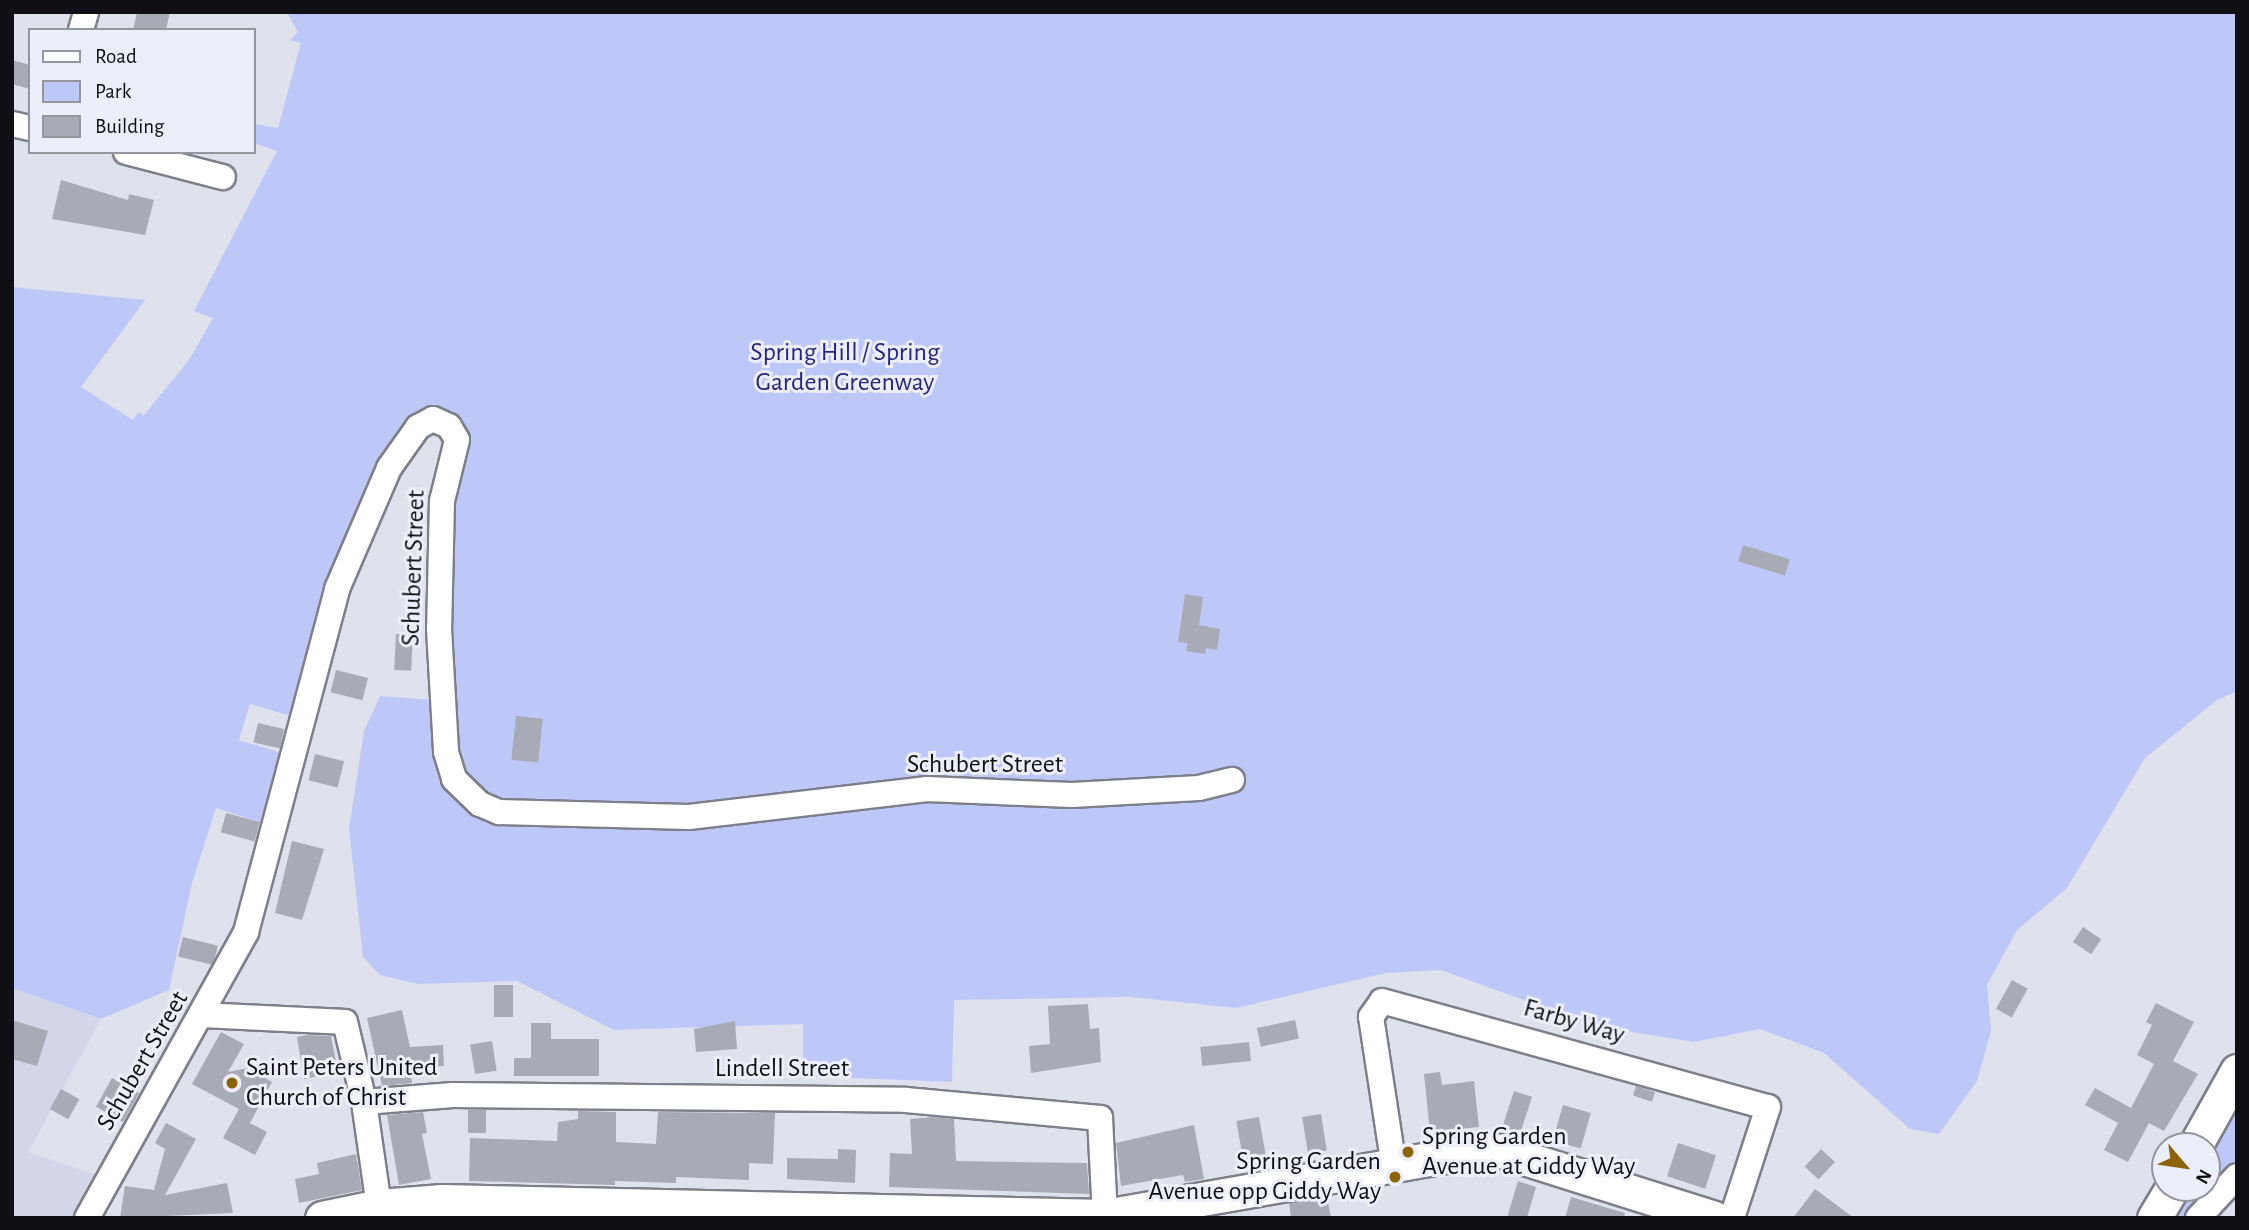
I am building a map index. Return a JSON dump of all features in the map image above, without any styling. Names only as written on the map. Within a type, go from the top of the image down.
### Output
[{"type":"street","points":[[134,154],[223,177]]},
{"type":"street","name":"Schubert Street","points":[[87,1218],[204,1015],[246,932],[337,589],[389,468],[418,427],[433,419],[449,426],[457,440],[442,501],[439,629],[446,752],[454,779],[480,804],[499,812],[689,817],[927,789],[1072,795],[1199,788],[1232,780]]},
{"type":"street","name":"Farby Way","points":[[1394,1167],[1371,1017],[1382,1001],[1394,1002],[1768,1107],[1732,1218]]},
{"type":"street","points":[[204,1015],[345,1022],[364,1102],[379,1206]]},
{"type":"street","points":[[2203,1132],[2237,1071]]},
{"type":"street","name":"Lindell Street","points":[[364,1102],[453,1096],[906,1100],[1100,1118],[1105,1216]]},
{"type":"street","points":[[322,1218],[379,1206],[442,1201],[1105,1216],[1481,1150],[1502,1151],[1714,1218]]},
{"type":"street","points":[[2198,1218],[2237,1176]]},
{"type":"street","points":[[2154,1218],[2164,1202]]},
{"type":"shaded area","points":[[12,988],[101,1019],[28,1152],[100,1176],[77,1218],[12,1218]]},
{"type":"green space","name":"Spring Hill / Spring Garden Greenway","points":[[287,12],[2237,12],[2237,691],[2217,700],[2145,758],[2067,888],[2017,930],[1987,985],[1991,1031],[1977,1081],[1939,1134],[1910,1129],[1824,1053],[1760,1029],[1694,1042],[1595,1026],[1441,970],[1386,973],[1236,1008],[1131,997],[954,1000],[952,1082],[803,1076],[803,1024],[614,1030],[517,981],[418,984],[380,975],[363,957],[349,829],[364,731],[380,696],[434,700],[450,443],[444,431],[429,431],[412,453],[347,590],[294,717],[250,704],[239,740],[285,754],[268,825],[216,808],[192,883],[169,990],[101,1019],[12,988],[12,287],[145,300],[81,387],[133,420],[138,412],[144,415],[189,360],[213,318],[194,311],[277,151],[256,144],[256,124],[278,128],[301,43],[290,40],[298,32]]},
{"type":"green space","points":[[2237,1088],[2237,1163],[2221,1180],[2221,1132],[2214,1132]]},
{"type":"green space","points":[[2171,1202],[2200,1202],[2185,1218],[2162,1218]]},
{"type":"building","points":[[137,12],[170,12],[166,28],[133,28]]},
{"type":"building","points":[[12,60],[28,64],[28,88],[12,84]]},
{"type":"building","points":[[61,180],[128,200],[129,194],[154,200],[145,235],[52,219]]},
{"type":"building","points":[[1743,545],[1790,559],[1785,576],[1738,561]]},
{"type":"building","points":[[1185,594],[1203,597],[1199,625],[1220,629],[1217,650],[1206,648],[1205,654],[1186,651],[1188,643],[1178,642]]},
{"type":"building","points":[[396,634],[413,635],[411,671],[394,670]]},
{"type":"building","points":[[336,670],[368,678],[362,700],[330,692]]},
{"type":"building","points":[[516,716],[543,719],[538,763],[511,760]]},
{"type":"building","points":[[258,723],[284,729],[280,749],[254,742]]},
{"type":"building","points":[[315,754],[344,761],[338,787],[308,780]]},
{"type":"building","points":[[226,813],[260,822],[255,841],[221,832]]},
{"type":"building","points":[[292,841],[324,849],[302,920],[275,913]]},
{"type":"building","points":[[2083,927],[2101,939],[2091,954],[2073,942]]},
{"type":"building","points":[[183,937],[218,946],[213,965],[178,956]]},
{"type":"building","points":[[2012,980],[2028,989],[2012,1018],[1996,1009]]},
{"type":"building","points":[[494,985],[513,985],[513,1017],[494,1017]]},
{"type":"building","points":[[2156,1003],[2194,1022],[2173,1061],[2198,1074],[2164,1131],[2149,1123],[2128,1162],[2104,1150],[2118,1123],[2085,1105],[2095,1088],[2131,1108],[2154,1064],[2137,1055],[2152,1025],[2146,1022]]},
{"type":"building","points":[[1088,1004],[1090,1029],[1099,1028],[1101,1062],[1031,1073],[1029,1046],[1050,1044],[1048,1006]]},
{"type":"building","points":[[402,1010],[410,1047],[443,1045],[444,1066],[410,1068],[412,1083],[382,1086],[367,1018]]},
{"type":"building","points":[[12,1020],[48,1031],[37,1066],[12,1059]]},
{"type":"building","points":[[1295,1020],[1299,1039],[1261,1047],[1257,1028]]},
{"type":"building","points":[[735,1021],[737,1049],[696,1052],[694,1029]]},
{"type":"building","points":[[531,1023],[551,1023],[551,1039],[599,1039],[599,1076],[514,1076],[514,1058],[531,1058]]},
{"type":"building","name":"Saint Peters United Church of Christ","points":[[221,1032],[244,1044],[228,1072],[248,1068],[272,1082],[250,1123],[267,1132],[255,1155],[223,1138],[239,1109],[192,1084]]},
{"type":"building","points":[[331,1036],[338,1072],[304,1079],[297,1037]]},
{"type":"building","points":[[492,1041],[497,1071],[475,1074],[470,1044]]},
{"type":"building","points":[[1249,1042],[1251,1061],[1202,1066],[1200,1047]]},
{"type":"building","points":[[1440,1072],[1442,1085],[1474,1081],[1479,1127],[1430,1132],[1424,1074]]},
{"type":"building","points":[[112,1078],[139,1093],[123,1122],[96,1107]]},
{"type":"building","points":[[1636,1086],[1655,1092],[1652,1102],[1633,1096]]},
{"type":"building","points":[[61,1089],[79,1099],[68,1119],[50,1109]]},
{"type":"building","points":[[1514,1091],[1532,1097],[1520,1133],[1502,1127]]},
{"type":"building","points":[[1563,1105],[1591,1113],[1581,1149],[1553,1141]]},
{"type":"building","points":[[468,1110],[486,1110],[486,1133],[468,1133]]},
{"type":"building","points":[[578,1111],[616,1112],[616,1142],[656,1144],[658,1112],[775,1113],[773,1164],[749,1163],[749,1180],[676,1177],[676,1183],[615,1181],[615,1185],[469,1181],[470,1138],[557,1141],[558,1122],[578,1119]]},
{"type":"building","points":[[423,1112],[427,1133],[422,1134],[431,1179],[399,1185],[387,1115]]},
{"type":"building","points":[[1321,1114],[1327,1151],[1308,1154],[1302,1117]]},
{"type":"building","points":[[1259,1117],[1268,1166],[1245,1170],[1236,1121]]},
{"type":"building","points":[[910,1119],[954,1119],[956,1161],[1087,1163],[1089,1194],[889,1187],[890,1153],[912,1154]]},
{"type":"building","points":[[166,1123],[196,1139],[165,1195],[227,1183],[233,1213],[120,1218],[125,1186],[154,1190],[165,1149],[155,1143]]},
{"type":"building","points":[[1194,1125],[1204,1179],[1185,1182],[1183,1175],[1121,1186],[1116,1143]]},
{"type":"building","points":[[1678,1143],[1716,1155],[1705,1189],[1667,1176]]},
{"type":"building","points":[[838,1149],[856,1150],[855,1183],[787,1179],[787,1158],[838,1159]]},
{"type":"building","points":[[1821,1149],[1835,1162],[1819,1180],[1805,1167]]},
{"type":"building","points":[[356,1154],[362,1190],[299,1203],[295,1179],[319,1174],[317,1163]]},
{"type":"building","points":[[1518,1181],[1536,1187],[1527,1218],[1507,1218]]},
{"type":"building","points":[[1815,1189],[1854,1218],[1793,1218]]},
{"type":"building","points":[[1327,1197],[1331,1218],[1291,1218],[1289,1203]]},
{"type":"building","points":[[1571,1197],[1625,1213],[1624,1218],[1565,1218]]},
{"type":"place","name":"Saint Peters United Church of Christ","points":[[232,1083]]},
{"type":"place","name":"Spring Garden Avenue at Giddy Way","points":[[1408,1152]]},
{"type":"place","name":"Spring Garden Avenue opp Giddy Way","points":[[1395,1177]]}]
